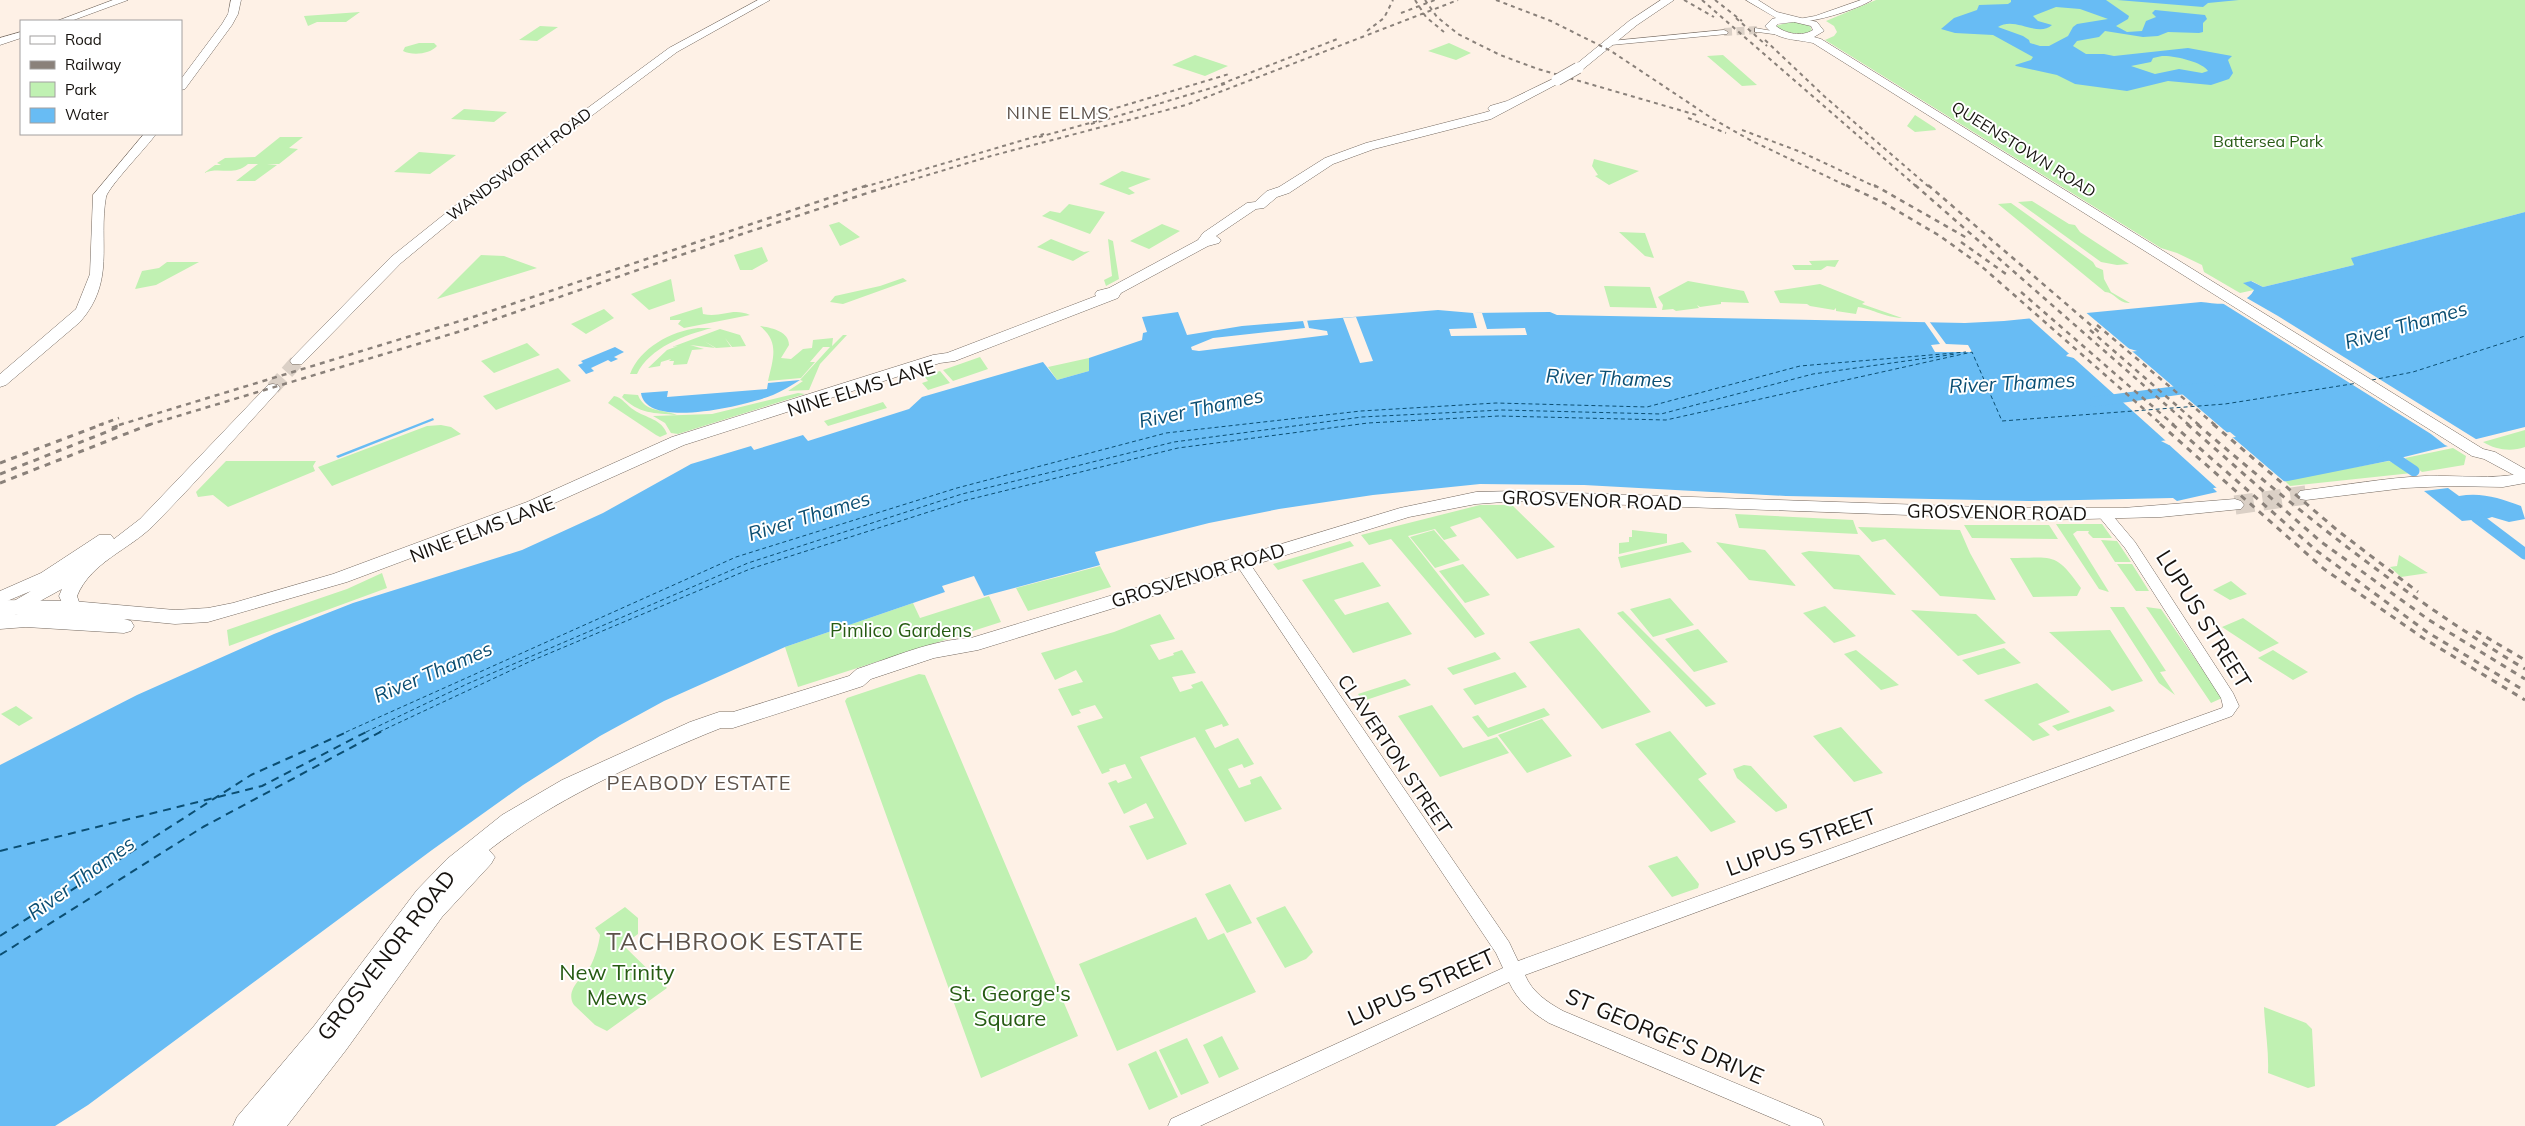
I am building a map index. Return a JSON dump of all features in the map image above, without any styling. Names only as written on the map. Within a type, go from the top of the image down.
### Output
[{"type":"highway","points":[[65,20],[123,0]]},
{"type":"highway","points":[[182,87],[227,25],[233,14],[236,0]]},
{"type":"highway","points":[[1612,40],[1644,12],[1669,0]]},
{"type":"highway","points":[[0,42],[20,35]]},
{"type":"highway","name":"NINE ELMS LANE","points":[[0,622],[26,620],[155,627],[214,623],[262,612],[579,492],[691,442],[905,377],[944,362],[949,358],[1006,338],[1113,295],[1114,291],[1203,243],[1214,240],[1260,211],[1262,209],[1259,205],[1277,191],[1284,190],[1325,162],[1368,147],[1493,114],[1578,68],[1612,40]]},
{"type":"highway","points":[[0,382],[84,310],[98,271],[100,195],[149,135]]},
{"type":"highway","name":"NINE ELMS LANE","points":[[9,607],[72,608],[175,617],[208,615],[234,609],[340,578],[533,506],[678,441],[939,358],[949,358]]},
{"type":"highway","points":[[2306,495],[2428,481],[2460,480],[2492,484],[2519,475]]},
{"type":"highway","name":"GROSVENOR ROAD","points":[[247,1126],[324,1032],[418,906],[446,875],[477,847],[533,806],[590,775],[719,720],[734,720],[856,681],[867,683],[879,680],[961,653],[971,644],[1241,561],[1431,505],[1476,498],[1517,496],[1875,511],[2104,513],[2174,511],[2235,505]]},
{"type":"highway","name":"GROSVENOR ROAD","points":[[270,1126],[321,1064],[433,910],[483,857],[528,823],[567,799],[640,762],[722,729],[734,720]]},
{"type":"main road","name":"WANDSWORTH ROAD","points":[[297,361],[396,260],[454,212],[673,50],[765,0]]},
{"type":"main road","points":[[1751,0],[1772,21],[1793,19],[1817,33]]},
{"type":"main road","name":"QUEENSTOWN ROAD","points":[[1772,21],[1780,33],[1797,36],[1817,33],[2212,287],[2472,449],[2479,457],[2519,475]]},
{"type":"main road","points":[[0,598],[48,577],[125,525],[156,501],[172,495],[273,388]]},
{"type":"main road","points":[[0,617],[9,607],[90,565],[174,501],[172,495]]},
{"type":"main road","points":[[72,608],[68,596],[70,588],[90,565]]},
{"type":"street","points":[[1793,19],[1814,19],[1868,0]]},
{"type":"street","points":[[1817,33],[1817,21],[1829,14]]},
{"type":"street","points":[[1612,40],[1724,32]]},
{"type":"street","name":"LUPUS STREET","points":[[1178,1126],[1514,971],[2227,712],[2231,706],[2228,697],[2130,545],[2104,513]]},
{"type":"street","name":"CLAVERTON STREET","points":[[1241,561],[1502,948],[1514,971]]},
{"type":"street","name":"ST GEORGE'S DRIVE","points":[[1514,971],[1526,995],[1539,1007],[1556,1017],[1814,1126]]},
{"type":"green space","name":"Battersea Park","points":[[1876,0],[2525,0],[2525,212],[2352,258],[2354,265],[2263,287],[2252,281],[2244,283],[2254,290],[2240,293],[2204,272],[2202,265],[2177,253],[2161,248],[1825,40],[1834,36],[1837,32],[1834,26],[1826,21]]},
{"type":"green space","points":[[360,12],[346,22],[317,22],[308,26],[304,16]]},
{"type":"green space","points":[[1794,21],[1810,26],[1812,31],[1793,33],[1775,26]]},
{"type":"green space","points":[[540,26],[558,27],[537,41],[519,40]]},
{"type":"green space","points":[[419,43],[434,43],[437,46],[430,51],[421,53],[403,51],[405,47]]},
{"type":"green space","points":[[1449,43],[1471,53],[1456,60],[1428,51]]},
{"type":"green space","points":[[1195,55],[1228,66],[1205,76],[1172,65]]},
{"type":"green space","points":[[1723,55],[1757,85],[1742,86],[1707,56]]},
{"type":"green space","points":[[464,109],[507,112],[494,122],[451,119]]},
{"type":"green space","points":[[1915,115],[1936,130],[1915,132],[1907,126]]},
{"type":"green space","points":[[280,137],[303,137],[289,148],[298,149],[279,164],[267,164],[277,165],[255,181],[236,181],[258,164],[248,164],[232,171],[216,170],[204,173],[215,165],[221,165],[217,163],[225,158],[255,157]]},
{"type":"green space","points":[[419,152],[456,155],[430,174],[394,172]]},
{"type":"green space","points":[[1594,159],[1639,171],[1609,185],[1595,176],[1598,175],[1592,166]]},
{"type":"green space","points":[[1122,171],[1151,179],[1128,188],[1135,193],[1129,195],[1099,184]]},
{"type":"green space","points":[[2032,201],[2069,224],[2075,225],[2080,232],[2129,264],[2117,265],[2101,262],[2018,202]]},
{"type":"green space","points":[[2011,203],[2093,262],[2096,267],[2103,270],[2104,279],[2111,292],[2130,303],[2122,302],[2105,292],[1998,204]]},
{"type":"green space","points":[[1069,204],[1105,212],[1090,234],[1042,216],[1050,211],[1060,213]]},
{"type":"green space","points":[[839,222],[860,237],[840,246],[829,225]]},
{"type":"green space","points":[[1162,224],[1180,231],[1149,249],[1130,241]]},
{"type":"green space","points":[[1619,232],[1645,233],[1654,258],[1645,256]]},
{"type":"green space","points":[[1051,239],[1084,252],[1090,251],[1073,261],[1037,247]]},
{"type":"green space","points":[[1108,239],[1113,241],[1119,279],[1106,286],[1104,280],[1112,276]]},
{"type":"green space","points":[[762,247],[768,261],[752,270],[740,270],[734,255]]},
{"type":"green space","points":[[481,255],[504,256],[537,268],[437,299]]},
{"type":"green space","points":[[1839,260],[1835,267],[1827,266],[1821,270],[1795,270],[1792,265],[1812,265],[1809,261]]},
{"type":"green space","points":[[167,262],[199,262],[156,285],[135,289],[142,271],[159,268]]},
{"type":"green space","points":[[903,278],[907,281],[843,304],[830,302],[835,296],[880,286]]},
{"type":"green space","points":[[671,279],[675,301],[649,310],[631,294]]},
{"type":"green space","points":[[1688,281],[1744,291],[1749,303],[1721,302],[1721,304],[1700,307],[1697,305],[1699,308],[1676,311],[1673,309],[1662,310],[1663,305],[1658,297]]},
{"type":"green space","points":[[1820,284],[1865,302],[1862,304],[1902,318],[1858,307],[1856,314],[1836,311],[1836,308],[1834,310],[1807,304],[1780,303],[1774,291]]},
{"type":"green space","points":[[1604,286],[1650,287],[1657,308],[1610,307]]},
{"type":"green space","points":[[702,307],[703,314],[716,315],[738,312],[750,315],[684,328],[678,324],[681,320],[670,320],[670,317]]},
{"type":"green space","points":[[604,309],[614,318],[586,334],[571,324]]},
{"type":"green space","points":[[760,326],[779,331],[786,336],[789,345],[781,358],[791,359],[803,349],[812,348],[813,340],[833,338],[832,346],[843,335],[847,335],[820,364],[809,390],[788,391],[803,381],[800,380],[830,347],[823,347],[810,362],[815,362],[801,378],[768,381],[773,358],[773,345],[766,332]]},
{"type":"green space","points":[[698,328],[712,328],[691,334],[659,349],[650,356],[637,374],[630,374],[641,356],[658,342],[677,333]]},
{"type":"green space","points":[[720,329],[740,335],[746,346],[732,347],[725,338],[731,347],[716,348],[704,341],[715,348],[690,345],[704,349],[692,350],[687,364],[673,365],[674,361],[669,361],[671,359],[661,362],[660,366],[648,368],[667,350],[678,346],[672,347]]},
{"type":"green space","points":[[527,343],[540,355],[494,373],[481,361]]},
{"type":"green space","points":[[980,357],[988,369],[953,381],[943,370]]},
{"type":"green space","points":[[1089,358],[1089,371],[1057,380],[1048,367]]},
{"type":"green space","points":[[558,368],[571,381],[496,410],[483,396]]},
{"type":"green space","points":[[940,371],[950,383],[928,390],[922,383],[928,381],[924,376]]},
{"type":"green space","points":[[798,393],[805,394],[678,434],[671,433],[665,423],[653,416],[712,414]]},
{"type":"green space","points":[[624,394],[638,395],[641,401],[650,408],[677,415],[641,410],[628,403],[622,397]]},
{"type":"green space","points":[[614,396],[620,398],[634,410],[658,422],[667,434],[660,437],[656,435],[608,403]]},
{"type":"green space","points":[[883,402],[887,408],[828,426],[824,421]]},
{"type":"green space","points":[[441,425],[451,427],[461,434],[332,486],[318,467],[427,426]]},
{"type":"green space","points":[[2525,430],[2525,447],[2520,449],[2493,447],[2483,442]]},
{"type":"green space","points":[[2453,448],[2466,456],[2464,465],[2422,472],[2405,458]]},
{"type":"green space","points":[[226,461],[316,461],[313,466],[315,471],[228,507],[213,495],[198,497],[196,492]]},
{"type":"green space","points":[[2389,461],[2412,473],[2290,486],[2284,480]]},
{"type":"green space","points":[[1480,505],[1512,505],[1555,547],[1517,559],[1480,517],[1450,527],[1457,536],[1444,540],[1435,529],[1408,536],[1485,634],[1475,638],[1391,539],[1369,545],[1361,535]]},
{"type":"green space","points":[[1735,514],[1853,520],[1858,534],[1739,528]]},
{"type":"green space","points":[[2056,524],[2102,524],[2112,538],[2093,538],[2088,533],[2089,531],[2077,531],[2073,534],[2109,592],[2099,589]]},
{"type":"green space","points":[[1964,525],[2049,525],[2058,539],[1972,538]]},
{"type":"green space","points":[[1858,527],[1960,530],[1970,553],[1996,600],[1940,596],[1885,539],[1872,542]]},
{"type":"green space","points":[[1434,530],[1460,560],[1435,568],[1410,537]]},
{"type":"green space","points":[[1632,530],[1667,534],[1667,543],[1619,554],[1619,543],[1629,542],[1629,537],[1632,537]]},
{"type":"green space","points":[[2101,540],[2117,541],[2131,562],[2115,562]]},
{"type":"green space","points":[[1350,541],[1354,546],[1278,570],[1273,564]]},
{"type":"green space","points":[[1683,542],[1692,552],[1621,568],[1618,557]]},
{"type":"green space","points":[[1716,542],[1765,550],[1796,586],[1749,580]]},
{"type":"green space","points":[[1809,551],[1859,555],[1896,595],[1834,589],[1801,553]]},
{"type":"green space","points":[[2399,555],[2428,573],[2401,577],[2390,567],[2397,566]]},
{"type":"green space","points":[[2036,557],[2052,559],[2065,568],[2081,588],[2077,596],[2033,597],[2010,558]]},
{"type":"green space","points":[[1363,562],[1381,586],[1334,600],[1345,615],[1388,602],[1412,634],[1353,653],[1302,580]]},
{"type":"green space","points":[[1463,564],[1490,595],[1465,603],[1439,571]]},
{"type":"green space","points":[[2117,564],[2132,564],[2149,591],[2136,591]]},
{"type":"green space","points":[[1100,566],[1111,587],[1028,611],[1016,588]]},
{"type":"green space","points":[[382,573],[387,588],[229,646],[227,630],[347,589]]},
{"type":"green space","points":[[2231,581],[2247,594],[2230,600],[2213,590]]},
{"type":"green space","name":"Pimlico Gardens","points":[[989,596],[1001,622],[798,687],[785,647],[913,603],[920,618]]},
{"type":"green space","points":[[1670,598],[1694,625],[1653,637],[1630,609]]},
{"type":"green space","points":[[1825,606],[1856,636],[1834,643],[1803,613]]},
{"type":"green space","points":[[2110,607],[2124,607],[2166,671],[2160,672],[2175,695],[2159,683]]},
{"type":"green space","points":[[2146,607],[2161,609],[2222,698],[2211,703]]},
{"type":"green space","points":[[1911,610],[1976,614],[2006,643],[1958,656]]},
{"type":"green space","points":[[1623,611],[1716,704],[1706,707],[1617,613]]},
{"type":"green space","points":[[1160,614],[1175,639],[1150,645],[1159,660],[1182,650],[1196,673],[1172,677],[1180,692],[1193,688],[1191,685],[1202,681],[1229,725],[1223,727],[1222,724],[1205,730],[1215,748],[1238,738],[1254,764],[1244,768],[1242,764],[1228,769],[1239,788],[1251,784],[1250,780],[1261,776],[1282,809],[1245,822],[1195,737],[1140,757],[1187,844],[1147,860],[1129,826],[1154,818],[1146,803],[1124,814],[1108,783],[1116,780],[1118,783],[1132,778],[1125,764],[1109,769],[1110,771],[1102,774],[1077,726],[1103,718],[1095,705],[1079,710],[1081,713],[1072,716],[1058,689],[1083,682],[1076,670],[1055,680],[1041,653],[1114,632]]},
{"type":"green space","points":[[2243,618],[2279,643],[2260,652],[2222,627]]},
{"type":"green space","points":[[1579,628],[1651,712],[1602,729],[1529,642]]},
{"type":"green space","points":[[1698,629],[1728,662],[1694,672],[1665,639]]},
{"type":"green space","points":[[2110,630],[2143,681],[2112,691],[2049,632]]},
{"type":"green space","points":[[2004,648],[2021,663],[1978,675],[1962,660]]},
{"type":"green space","points":[[1856,650],[1899,685],[1881,690],[1844,654]]},
{"type":"green space","points":[[2273,650],[2308,672],[2293,680],[2258,658]]},
{"type":"green space","points":[[1495,652],[1501,659],[1453,675],[1447,668]]},
{"type":"green space","points":[[1515,672],[1527,687],[1475,705],[1463,689]]},
{"type":"green space","name":"St. George's Square","points":[[919,674],[925,675],[1078,1036],[981,1078],[845,701],[847,698]]},
{"type":"green space","points":[[1405,679],[1411,685],[1363,701],[1358,694]]},
{"type":"green space","points":[[2037,683],[2070,712],[2038,724],[2050,735],[2033,741],[1984,700]]},
{"type":"green space","points":[[1432,705],[1463,748],[1497,737],[1509,753],[1440,777],[1398,716]]},
{"type":"green space","points":[[16,706],[33,718],[19,726],[1,714]]},
{"type":"green space","points":[[2110,706],[2115,711],[2058,731],[2052,726]]},
{"type":"green space","points":[[1544,708],[1550,715],[1488,737],[1472,717],[1478,715],[1488,728]]},
{"type":"green space","points":[[1542,719],[1572,756],[1527,773],[1498,735]]},
{"type":"green space","points":[[1841,727],[1883,773],[1854,782],[1813,736]]},
{"type":"green space","points":[[1670,731],[1707,774],[1698,779],[1736,822],[1711,832],[1635,744]]},
{"type":"green space","points":[[1744,765],[1751,766],[1787,805],[1787,808],[1776,812],[1737,778],[1733,769]]},
{"type":"green space","points":[[1677,856],[1699,884],[1698,888],[1672,897],[1648,866]]},
{"type":"green space","points":[[1230,884],[1252,923],[1227,933],[1205,894]]},
{"type":"green space","points":[[1285,906],[1313,952],[1306,959],[1285,968],[1256,918]]},
{"type":"green space","name":"New Trinity Mews","points":[[625,907],[638,918],[638,934],[623,945],[667,988],[607,1031],[595,1025],[574,1005],[571,994],[576,984],[591,965],[595,954],[600,935],[595,928]]},
{"type":"green space","points":[[1196,917],[1208,940],[1224,933],[1256,992],[1117,1051],[1079,964]]},
{"type":"green space","points":[[2264,1007],[2306,1023],[2312,1029],[2315,1086],[2308,1088],[2268,1073]]},
{"type":"green space","points":[[1222,1036],[1239,1069],[1219,1078],[1203,1045]]},
{"type":"green space","points":[[1187,1038],[1209,1083],[1181,1095],[1159,1050]]},
{"type":"green space","points":[[1156,1051],[1178,1097],[1149,1110],[1128,1064]]},
{"type":"water","points":[[2011,0],[2106,0],[2129,16],[2128,19],[2116,26],[2127,32],[2142,31],[2146,21],[2156,17],[2152,13],[2155,10],[2205,15],[2207,19],[2203,23],[2203,32],[2199,33],[2168,32],[2158,36],[2143,37],[2105,31],[2099,37],[2077,41],[2073,46],[2086,54],[2114,56],[2188,48],[2232,56],[2228,60],[2233,73],[2229,79],[2211,85],[2168,81],[2127,91],[2075,84],[2057,75],[2016,66],[2031,60],[2033,57],[1993,35],[1955,33],[1941,29],[1954,18],[1977,10],[1979,5],[2008,4]],"holes":[[[2056,7],[2080,9],[2108,19],[2077,24],[2068,36],[2049,46],[2030,43],[2023,36],[1998,27],[2012,24],[2040,29],[2046,28],[2052,25],[2038,21],[2033,16]],[[2162,56],[2187,60],[2200,65],[2208,71],[2202,73],[2179,69],[2155,74],[2131,66],[2151,62],[2153,58]]]},
{"type":"water","points":[[2117,0],[2239,0],[2208,3],[2203,7]]},
{"type":"water","points":[[2525,212],[2525,427],[2388,461],[2288,481],[2213,488],[2217,492],[2177,501],[2173,498],[2029,501],[1786,496],[1584,485],[1480,484],[1373,495],[1279,509],[1209,523],[1095,552],[1100,565],[984,596],[974,576],[942,586],[945,592],[785,647],[664,701],[600,736],[523,785],[432,850],[88,1105],[55,1126],[0,1126],[0,765],[137,695],[274,634],[353,603],[522,550],[603,513],[691,464],[751,446],[754,450],[803,435],[808,441],[909,409],[922,397],[1043,362],[1057,380],[1089,371],[1089,358],[1142,340],[1143,333],[1147,332],[1142,317],[1178,312],[1187,335],[1242,326],[1438,310],[1473,313],[1550,312],[1557,315],[1965,323],[2201,302],[2230,304],[2244,300],[2254,290],[2243,283],[2251,281],[2263,287],[2354,265],[2351,258]],"holes":[[[2127,348],[2137,351],[2074,358],[2066,356],[2068,354]],[[2175,388],[2182,389],[2185,392],[2120,400],[2112,396]],[[2230,432],[2236,437],[2169,445],[2161,441]]]},
{"type":"water","points":[[615,347],[624,352],[614,357],[618,359],[611,362],[608,360],[591,368],[594,371],[586,374],[578,365],[583,363],[581,361]]},
{"type":"water","points":[[800,380],[780,392],[761,399],[701,412],[679,413],[661,411],[647,404],[641,393],[668,391],[667,397],[767,389],[768,383]]},
{"type":"water","points":[[433,418],[434,420],[338,458],[336,456]]},
{"type":"water","points":[[2448,488],[2459,496],[2475,495],[2490,497],[2506,500],[2521,506],[2525,519],[2509,522],[2492,517],[2486,519],[2491,523],[2488,526],[2472,520],[2462,521],[2424,491]]},
{"type":"pier","points":[[2245,297],[2479,441],[2450,447],[2445,445],[2431,434],[2219,301]]},
{"type":"pier","points":[[2083,310],[2230,435],[2166,441],[2027,316]]},
{"type":"pier","points":[[1473,313],[1482,313],[1487,329],[1525,328],[1527,335],[1451,336],[1449,329],[1477,328]]},
{"type":"pier","points":[[1356,317],[1373,361],[1360,363],[1343,318]]},
{"type":"pier","points":[[1307,320],[1309,328],[1327,331],[1328,335],[1199,351],[1192,350],[1191,347],[1213,338],[1305,328],[1303,321]]},
{"type":"pier","points":[[1924,321],[1929,321],[1946,344],[1968,345],[1972,352],[1935,352],[1931,345],[1940,344]]},
{"type":"pier","points":[[2231,436],[2287,484],[2219,490],[2166,442]]},
{"type":"waterway","name":"River Thames","points":[[2092,402],[2208,387]]},
{"type":"waterway","points":[[2383,450],[2414,471]]},
{"type":"waterway","points":[[2476,517],[2525,554]]},
{"type":"ferry route","points":[[2372,380],[2413,372],[2525,336]]},
{"type":"ferry route","points":[[346,732],[736,557],[957,488],[1166,433],[1361,411],[1496,403],[1647,407],[1800,366],[1966,352]]},
{"type":"ferry route","points":[[379,732],[531,661],[750,569],[963,501],[1178,448],[1368,423],[1499,416],[1666,420],[1972,352],[2002,421],[2225,404],[2358,383]]},
{"type":"ferry route","points":[[367,732],[467,684],[748,563],[962,494],[1174,442],[1362,417],[1502,410],[1661,414],[1813,374],[1956,354]]},
{"type":"ferry route","points":[[0,936],[251,775],[349,731]]},
{"type":"ferry route","points":[[0,955],[203,827],[382,731]]},
{"type":"ferry route","points":[[218,797],[262,786],[367,732]]},
{"type":"ferry route","points":[[0,851],[214,798]]},
{"type":"tunnel","points":[[1724,32],[1758,30]]},
{"type":"tunnel","points":[[273,388],[297,361]]},
{"type":"tunnel","points":[[2235,505],[2306,495]]},
{"type":"railway","points":[[1367,31],[1384,18],[1393,0]]},
{"type":"railway","points":[[1415,0],[1419,6]]},
{"type":"railway","points":[[1427,3],[1435,0]]},
{"type":"railway","points":[[1432,10],[1458,0]]},
{"type":"railway","points":[[1496,0],[1551,21],[1611,51],[1713,119],[1750,140],[1849,187]]},
{"type":"railway","points":[[1684,0],[1714,17]]},
{"type":"railway","points":[[1702,0],[1917,187]]},
{"type":"railway","points":[[1715,0],[1742,21]]},
{"type":"railway","points":[[1419,6],[1427,3]]},
{"type":"railway","points":[[1427,3],[1432,10]]},
{"type":"railway","points":[[1401,13],[1419,6]]},
{"type":"railway","points":[[1419,6],[1424,13]]},
{"type":"railway","points":[[1424,13],[1432,10]]},
{"type":"railway","points":[[1432,10],[1437,17],[1458,34],[1500,55],[1538,69],[1700,116]]},
{"type":"railway","points":[[888,187],[991,156],[1186,105],[1424,13]]},
{"type":"railway","points":[[1424,13],[1444,32]]},
{"type":"railway","points":[[1736,18],[1767,46]]},
{"type":"railway","points":[[1221,84],[1340,38]]},
{"type":"railway","points":[[1765,40],[1824,96],[1929,187]]},
{"type":"railway","points":[[1086,117],[1229,74]]},
{"type":"railway","points":[[1091,124],[1228,83]]},
{"type":"railway","points":[[1688,118],[1726,133]]},
{"type":"railway","points":[[1039,137],[1097,121]]},
{"type":"railway","points":[[1742,130],[1801,152],[1876,187]]},
{"type":"railway","points":[[864,187],[1044,134]]},
{"type":"railway","points":[[119,425],[473,317],[868,185]]},
{"type":"railway","points":[[150,424],[461,331],[739,235],[892,185]]},
{"type":"railway","points":[[1846,185],[1884,203],[1940,236],[1980,265],[2162,425]]},
{"type":"railway","points":[[1874,185],[1967,238]]},
{"type":"railway","points":[[1915,185],[2189,425]]},
{"type":"railway","points":[[1928,185],[2100,333]]},
{"type":"railway","points":[[1961,242],[2006,274]]},
{"type":"railway","points":[[2021,292],[2174,425]]},
{"type":"railway","points":[[2097,325],[2215,425]]},
{"type":"railway","points":[[2090,330],[2199,425]]},
{"type":"railway","points":[[99,425],[119,418]]},
{"type":"railway","points":[[0,463],[103,424]]},
{"type":"railway","points":[[112,428],[123,424]]},
{"type":"railway","points":[[0,483],[150,424]]},
{"type":"railway","points":[[2160,424],[2324,569],[2423,638],[2525,700]]},
{"type":"railway","points":[[2172,424],[2317,551],[2427,632],[2525,691]]},
{"type":"railway","points":[[2187,424],[2320,541],[2429,620],[2525,679]]},
{"type":"railway","points":[[2197,424],[2276,491],[2396,584],[2481,642],[2525,669]]},
{"type":"railway","points":[[2213,424],[2337,530],[2418,592]]},
{"type":"railway","points":[[0,474],[119,427]]},
{"type":"railway","points":[[2476,631],[2525,660]]},
{"type":"district","name":"NINE ELMS","points":[[1058,113]]},
{"type":"district","name":"PEABODY ESTATE","points":[[699,783]]},
{"type":"district","name":"TACHBROOK ESTATE","points":[[735,942]]}]
